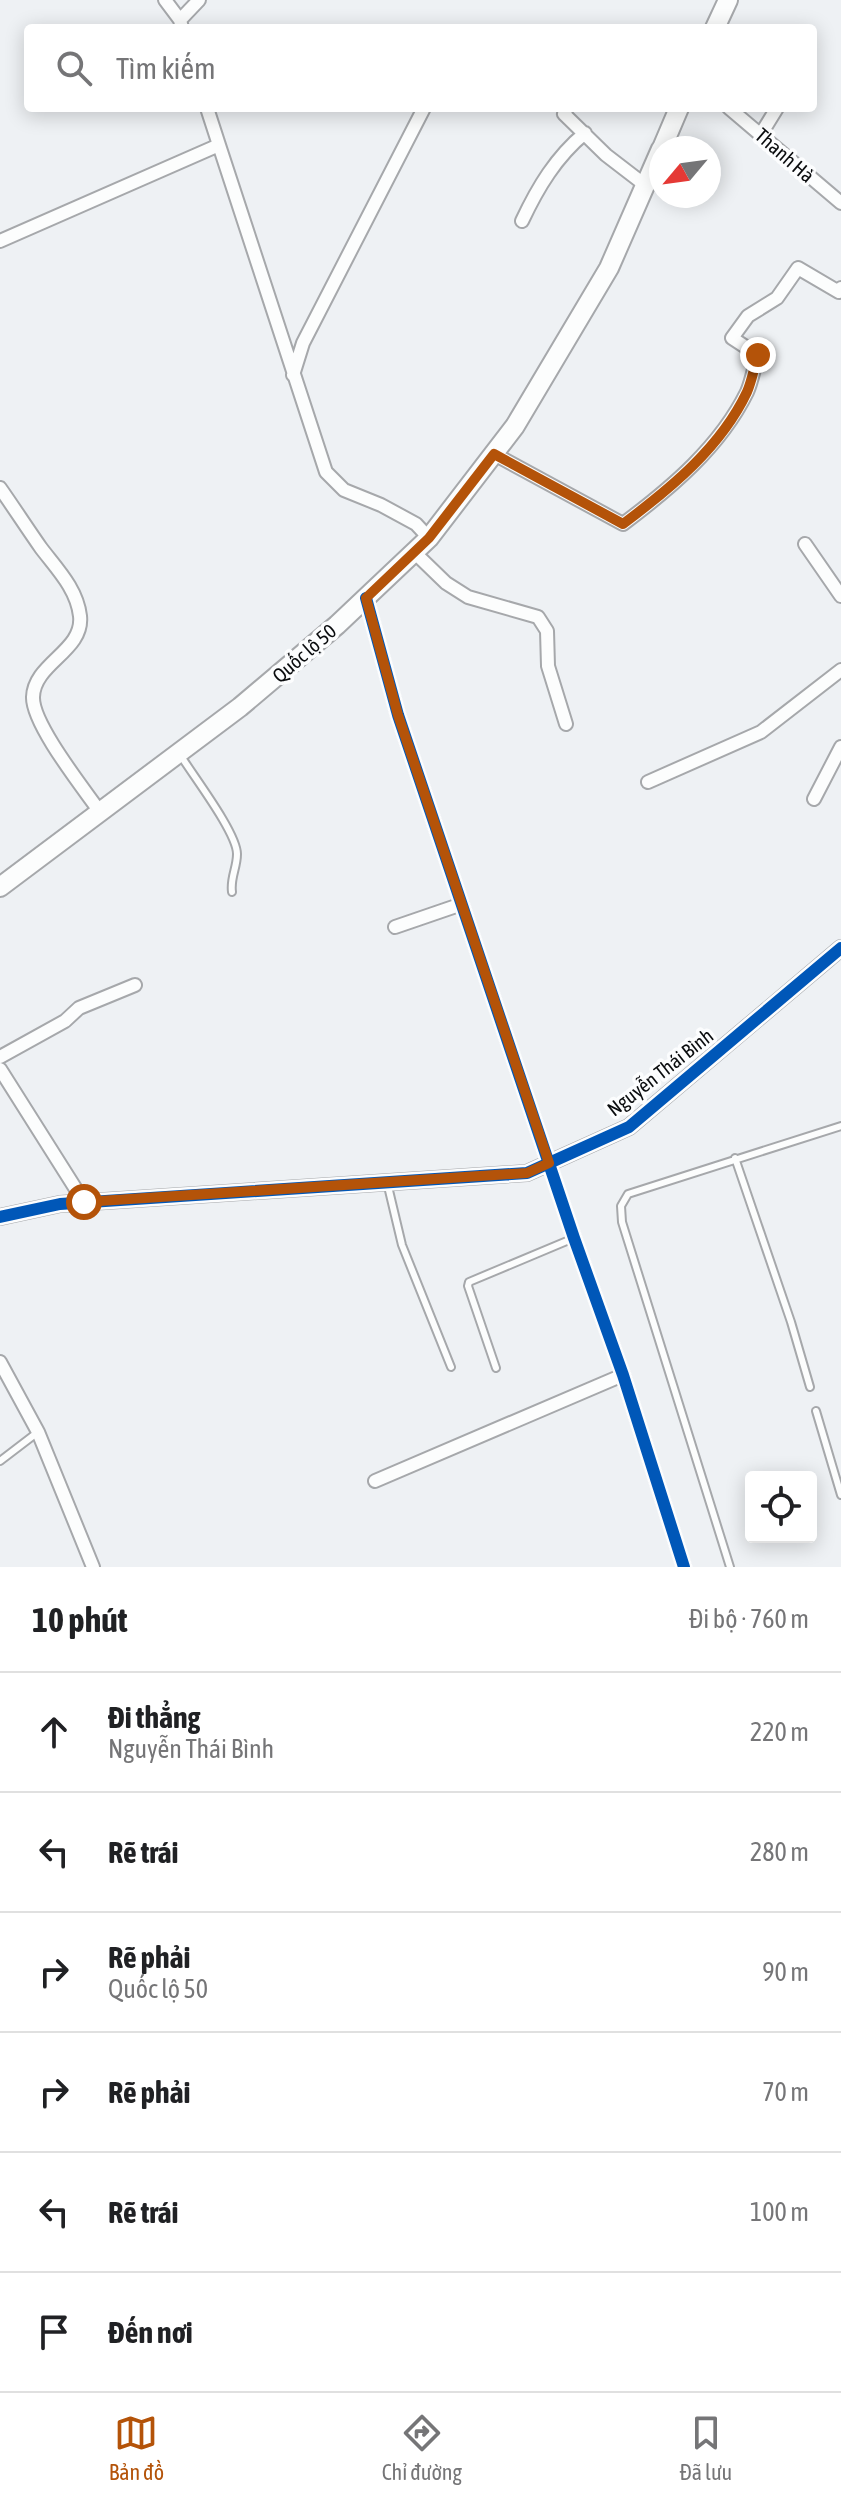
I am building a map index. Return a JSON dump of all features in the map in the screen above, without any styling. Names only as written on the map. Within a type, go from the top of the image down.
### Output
[{"type":"main road","points":[[717,24],[728,0]]},
{"type":"main road","name":"Quốc lộ 50","points":[[667,136],[677,112]]},
{"type":"main road","name":"Quốc lộ 50","points":[[0,887],[240,707],[366,598],[429,538],[515,426],[609,268],[649,176]]},
{"type":"street","points":[[165,0],[181,24],[199,0]]},
{"type":"street","points":[[208,112],[326,472],[344,490],[416,524],[429,538]]},
{"type":"street","points":[[293,375],[303,343],[422,112]]},
{"type":"street","points":[[565,112],[606,155],[645,185]]},
{"type":"street","name":"Thanh Hà","points":[[734,112],[838,200]]},
{"type":"street","points":[[761,134],[775,112]]},
{"type":"street","points":[[522,221],[540,185],[559,158],[585,133]]},
{"type":"street","points":[[0,241],[219,145]]},
{"type":"street","points":[[838,200],[841,184]]},
{"type":"street","points":[[494,454],[623,524],[653,501],[714,444],[747,391],[758,355],[732,338],[748,316],[777,298],[798,268],[839,292],[841,288]]},
{"type":"street","points":[[0,488],[68,582],[77,602],[81,619],[77,637],[39,676],[33,698],[42,726],[100,812]]},
{"type":"street","points":[[805,544],[841,596]]},
{"type":"street","points":[[414,552],[446,583],[468,597],[538,617],[547,631],[548,666],[566,724]]},
{"type":"street","points":[[366,598],[398,715],[623,1375],[684,1567]]},
{"type":"street","points":[[648,782],[761,732],[841,670]]},
{"type":"street","points":[[814,799],[841,747]]},
{"type":"street","points":[[395,927],[462,904]]},
{"type":"street","name":"Nguyễn Thái Bình","points":[[0,1217],[60,1204],[527,1173],[629,1127],[841,948]]},
{"type":"street","points":[[0,1057],[65,1021],[79,1008],[135,985]]},
{"type":"street","points":[[0,1069],[84,1202]]},
{"type":"street","points":[[0,1362],[38,1432],[93,1567]]},
{"type":"street","points":[[375,1481],[623,1375]]},
{"type":"lane","points":[[179,753],[231,834],[238,852],[232,892]]},
{"type":"lane","points":[[730,1567],[622,1222],[621,1206],[628,1194],[841,1126]]},
{"type":"lane","points":[[735,1158],[810,1387]]},
{"type":"lane","points":[[387,1182],[402,1245],[451,1367]]},
{"type":"lane","points":[[496,1368],[469,1282],[574,1238]]},
{"type":"lane","points":[[816,1411],[841,1495]]},
{"type":"lane","points":[[0,1461],[38,1432]]},
{"type":"cycle path","points":[[366,598],[398,715],[623,1375],[684,1567]]},
{"type":"cycle path","points":[[0,1217],[60,1204],[527,1173],[629,1127],[841,948]]},
{"type":"route","points":[[84,1202],[527,1173],[549,1163],[398,715],[366,598],[429,538],[494,454],[623,524],[685,473],[714,444],[747,391],[758,355]]}]
